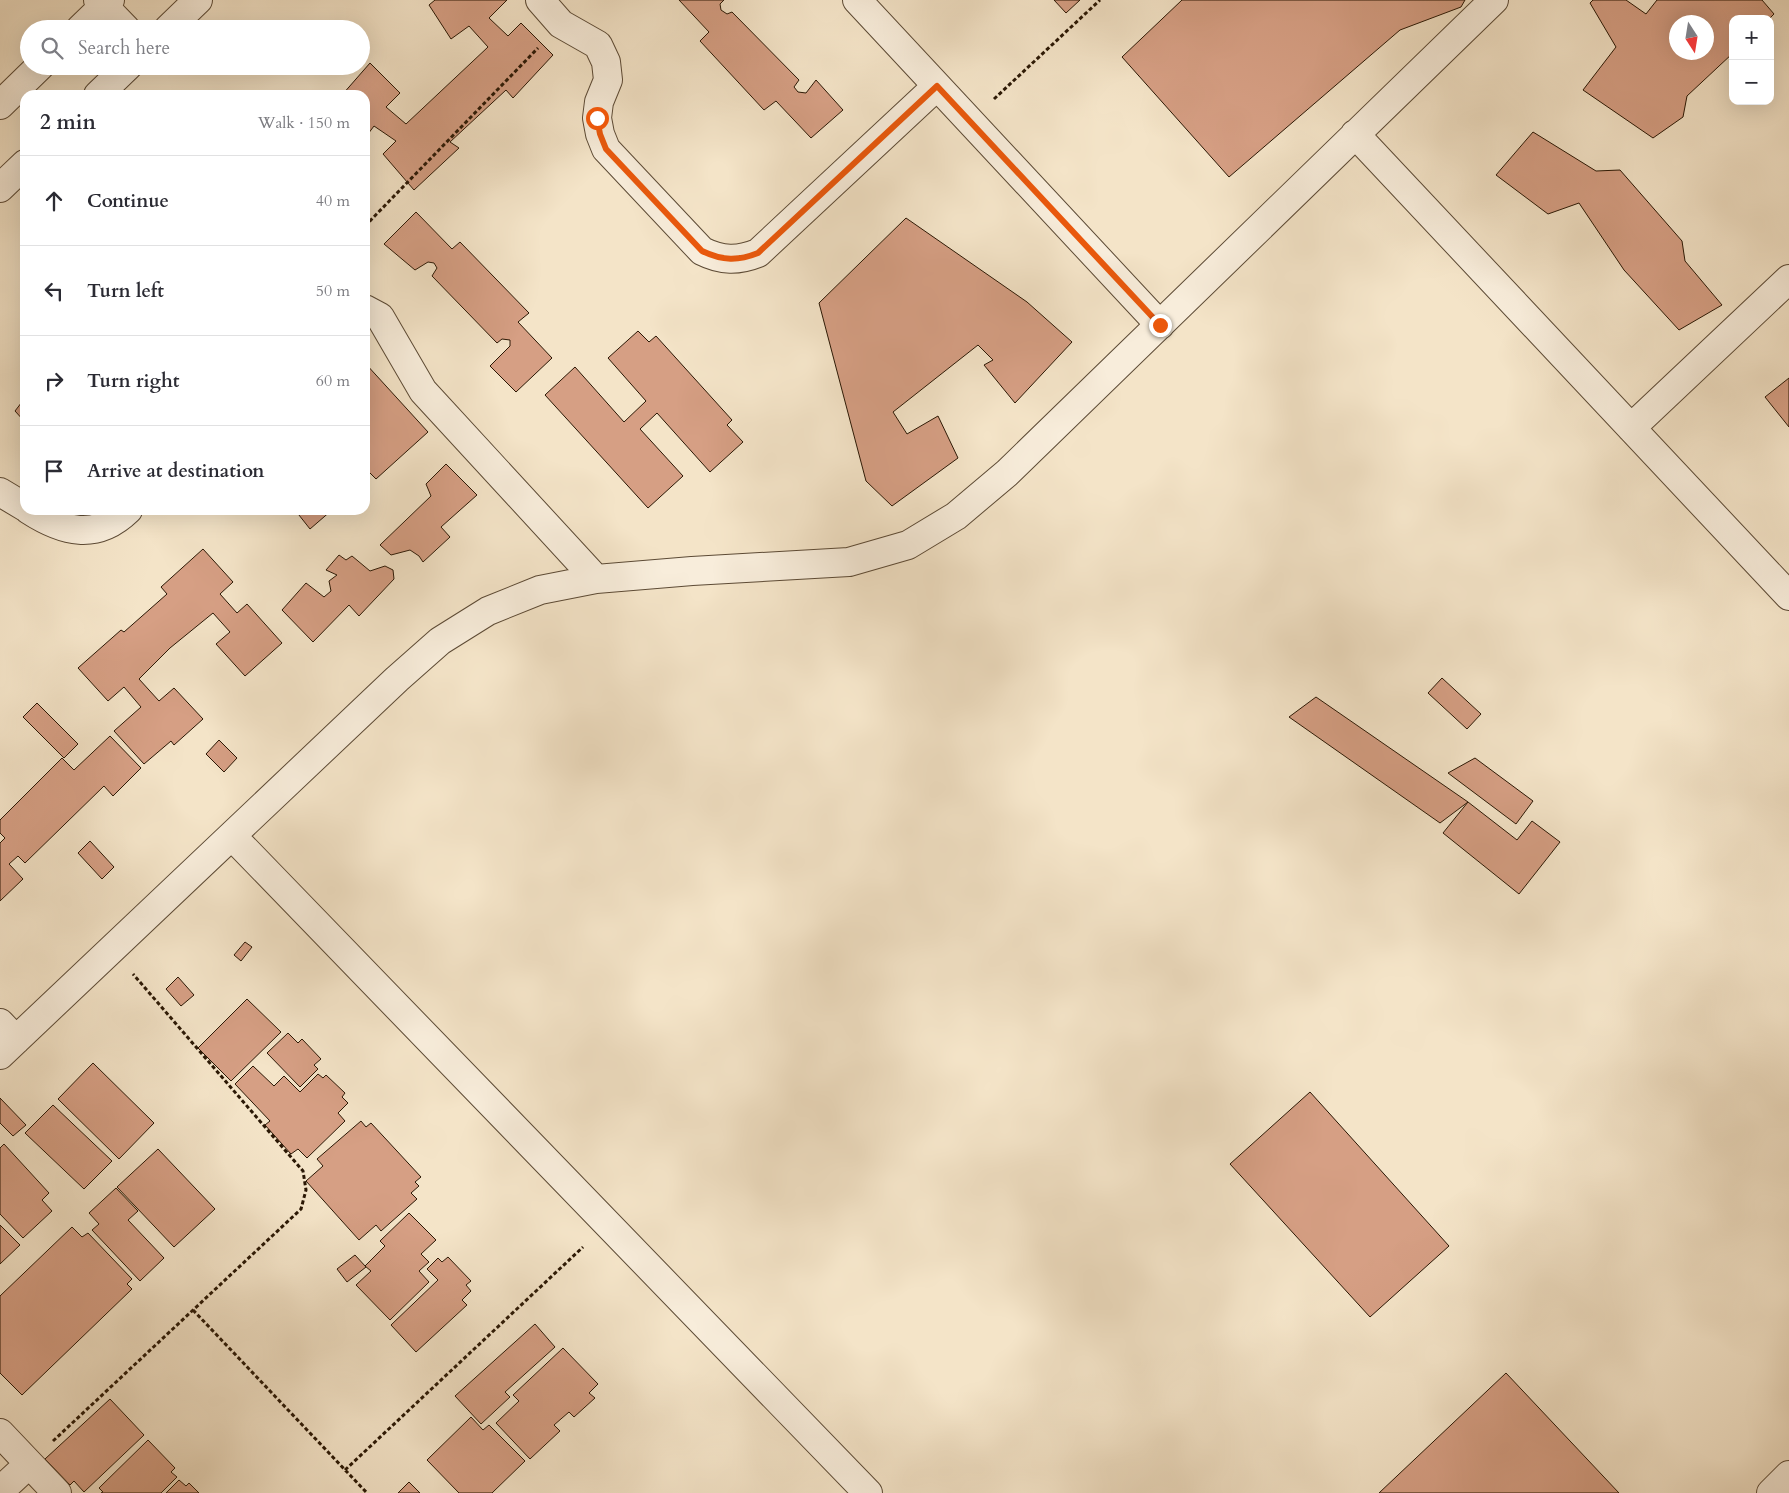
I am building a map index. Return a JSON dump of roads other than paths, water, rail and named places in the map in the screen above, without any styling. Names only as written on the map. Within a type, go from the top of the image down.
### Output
[{"type":"street","points":[[177,20],[198,0]]},
{"type":"street","points":[[540,0],[561,24],[598,45],[606,62],[608,80],[599,102],[597,118],[600,134],[606,149],[702,251],[716,258],[730,260],[745,259],[758,253],[937,86]]},
{"type":"street","points":[[857,0],[1160,325]]},
{"type":"street","points":[[5,1039],[111,949],[397,679],[440,641],[488,611],[540,590],[596,579],[849,562],[908,545],[956,516],[1007,473],[1494,0]]},
{"type":"street","points":[[88,20],[104,2],[119,20]]},
{"type":"street","points":[[0,105],[31,75]]},
{"type":"street","points":[[103,90],[119,75]]},
{"type":"street","points":[[1355,134],[1789,596]]},
{"type":"street","points":[[0,188],[20,169]]},
{"type":"street","points":[[1631,428],[1789,279]]},
{"type":"street","points":[[370,312],[380,317],[423,390],[596,579]]},
{"type":"street","points":[[0,492],[20,505]]},
{"type":"street","points":[[38,515],[61,527],[81,530],[102,527],[123,515]]},
{"type":"street","points":[[232,836],[866,1492]]},
{"type":"street","points":[[0,1433],[58,1493]]},
{"type":"street","points":[[0,1491],[29,1464]]}]
